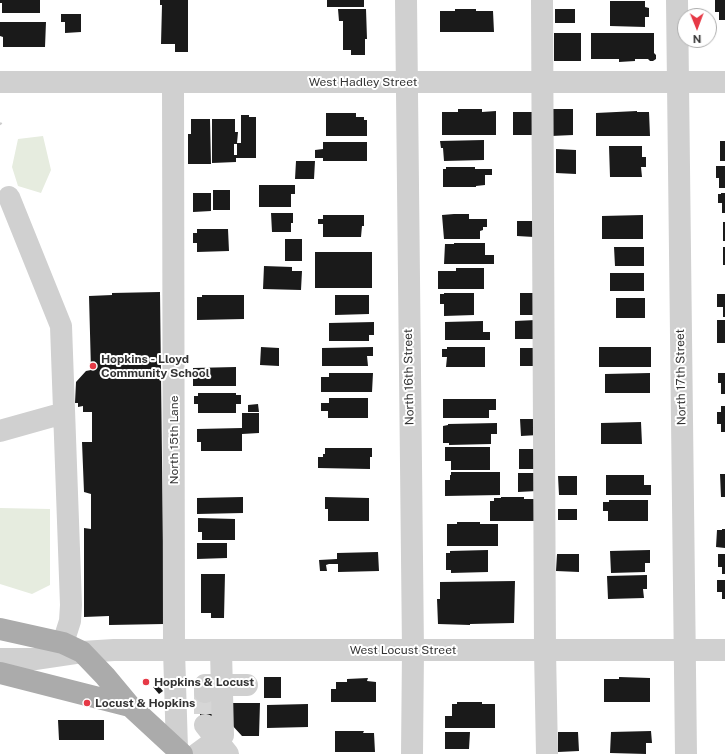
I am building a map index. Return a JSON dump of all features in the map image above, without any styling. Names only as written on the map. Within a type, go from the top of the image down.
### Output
[{"type":"main road","name":"West Locust Street","points":[[0,629],[72,647]]},
{"type":"main road","points":[[72,647],[105,676],[130,706],[185,752]]},
{"type":"main road","points":[[0,673],[130,706]]},
{"type":"street","name":"North 16th Street","points":[[406,0],[413,650],[412,754]]},
{"type":"street","points":[[542,0],[546,754]]},
{"type":"street","name":"North 17th Street","points":[[676,0],[686,754]]},
{"type":"street","name":"West Hadley Street","points":[[0,82],[725,82]]},
{"type":"street","name":"North 15th Lane","points":[[173,82],[174,650],[185,752]]},
{"type":"street","points":[[9,197],[61,326],[72,647]]},
{"type":"street","points":[[0,431],[64,413]]},
{"type":"street","name":"West Locust Street","points":[[0,659],[35,659],[72,647],[114,650],[725,650]]},
{"type":"street","points":[[219,739],[214,688],[221,650]]},
{"type":"street","points":[[214,688],[247,685]]},
{"type":"street","points":[[185,752],[219,739],[233,742],[244,754]]},
{"type":"shaded area","points":[[43,136],[51,170],[41,193],[18,186],[12,167],[18,139]]},
{"type":"shaded area","points":[[0,508],[50,509],[50,585],[32,594],[0,584]]},
{"type":"building","points":[[0,0],[40,0],[40,13],[2,13],[2,3],[0,3]]},
{"type":"building","points":[[160,0],[188,0],[188,52],[175,52],[175,44],[161,44],[162,5],[160,5]]},
{"type":"building","points":[[327,0],[364,0],[364,7],[327,7]]},
{"type":"building","points":[[715,0],[725,0],[725,20],[719,20],[719,12],[717,12],[717,8],[715,8]]},
{"type":"building","points":[[610,1],[645,1],[645,7],[649,8],[649,17],[645,17],[645,27],[610,26]]},
{"type":"building","points":[[338,9],[366,9],[367,39],[365,39],[365,55],[351,55],[351,50],[343,50],[343,21],[339,21]]},
{"type":"building","points":[[455,9],[493,11],[494,32],[440,32],[440,11],[455,11]]},
{"type":"building","points":[[555,9],[575,9],[575,23],[555,23]]},
{"type":"building","points":[[61,14],[81,14],[81,32],[65,33],[65,22],[61,22]]},
{"type":"building","points":[[0,22],[46,22],[45,47],[3,47],[3,37],[0,36]]},
{"type":"building","points":[[554,33],[581,33],[581,61],[554,61]]},
{"type":"building","points":[[591,33],[654,33],[654,53],[656,55],[656,59],[653,61],[648,59],[635,59],[635,61],[619,62],[619,59],[591,59]]},
{"type":"building","points":[[458,109],[482,109],[482,112],[496,111],[496,135],[442,135],[442,112],[458,112]]},
{"type":"building","points":[[551,109],[573,109],[573,135],[551,136]]},
{"type":"building","points":[[637,111],[649,112],[650,136],[596,136],[596,113]]},
{"type":"building","points":[[513,112],[539,112],[539,135],[513,135]]},
{"type":"building","points":[[326,113],[356,113],[356,117],[364,117],[364,120],[367,120],[367,136],[326,136]]},
{"type":"building","points":[[241,115],[256,117],[256,158],[236,158],[236,162],[212,163],[212,119],[235,119],[235,132],[238,132],[237,143],[241,143]],"holes":[[[234,144],[237,144],[237,155],[234,155]]]},
{"type":"building","points":[[191,119],[210,119],[211,164],[188,164],[188,134],[191,134]]},
{"type":"building","points":[[484,140],[484,160],[444,161],[443,148],[441,148],[440,141]]},
{"type":"building","points":[[720,141],[725,141],[725,161],[720,161]]},
{"type":"building","points":[[323,142],[367,142],[367,161],[323,161],[323,158],[315,158],[315,150],[323,149]]},
{"type":"building","points":[[609,146],[642,146],[642,157],[646,157],[646,167],[641,167],[642,177],[610,177]]},
{"type":"building","points":[[556,149],[576,150],[576,174],[556,173]]},
{"type":"building","points":[[296,161],[315,161],[314,179],[295,179]]},
{"type":"building","points":[[716,166],[725,166],[725,188],[719,188],[719,178],[716,178]]},
{"type":"building","points":[[446,167],[475,167],[475,169],[492,169],[492,175],[485,175],[485,185],[476,187],[443,187],[443,169],[446,169]]},
{"type":"building","points":[[259,185],[295,185],[295,194],[291,194],[291,207],[259,207]]},
{"type":"building","points":[[213,190],[230,190],[230,210],[213,210]]},
{"type":"building","points":[[193,193],[211,193],[211,211],[193,212]]},
{"type":"building","points":[[725,193],[725,213],[722,213],[722,203],[718,203],[718,194]]},
{"type":"building","points":[[271,213],[293,213],[291,232],[272,232]]},
{"type":"building","points":[[469,214],[469,219],[487,219],[487,227],[483,227],[483,230],[480,231],[480,239],[444,239],[442,215]]},
{"type":"building","points":[[323,215],[364,215],[364,226],[362,226],[361,237],[323,237],[323,224],[318,224],[318,219],[323,219]]},
{"type":"building","points":[[643,215],[643,239],[602,239],[602,216]]},
{"type":"building","points":[[517,221],[534,221],[534,237],[517,236]]},
{"type":"building","points":[[723,222],[725,222],[725,241],[723,241]]},
{"type":"building","points":[[197,229],[228,229],[229,251],[197,252],[197,243],[193,243],[193,233],[197,233]]},
{"type":"building","points":[[285,239],[302,239],[302,261],[285,261]]},
{"type":"building","points":[[485,243],[485,255],[494,255],[494,264],[444,264],[445,244]]},
{"type":"building","points":[[614,247],[644,247],[644,266],[615,266]]},
{"type":"building","points":[[723,247],[725,247],[725,265],[723,265]]},
{"type":"building","points":[[315,252],[372,252],[372,288],[315,288]]},
{"type":"building","points":[[264,266],[292,267],[292,271],[302,271],[301,290],[263,289]]},
{"type":"building","points":[[456,268],[484,268],[484,289],[438,289],[438,271],[456,271]]},
{"type":"building","points":[[610,273],[644,273],[644,291],[610,291]]},
{"type":"building","points":[[160,292],[164,624],[109,625],[109,616],[84,617],[84,528],[91,529],[91,494],[84,492],[82,442],[92,442],[92,412],[83,412],[83,406],[78,407],[78,403],[75,403],[76,382],[86,371],[91,370],[89,296],[112,295],[112,293]]},
{"type":"building","points":[[474,293],[474,315],[444,316],[444,304],[440,304],[440,294]]},
{"type":"building","points":[[520,293],[537,293],[537,315],[520,315]]},
{"type":"building","points":[[717,294],[725,294],[725,317],[723,317],[723,307],[717,307]]},
{"type":"building","points":[[202,295],[244,295],[244,319],[197,320],[197,297],[202,297]]},
{"type":"building","points":[[335,295],[369,295],[369,314],[335,315]]},
{"type":"building","points":[[616,298],[645,298],[645,318],[616,318]]},
{"type":"building","points":[[536,320],[536,339],[515,339],[515,321]]},
{"type":"building","points":[[717,320],[725,320],[725,343],[717,343]]},
{"type":"building","points":[[483,321],[483,332],[490,332],[490,340],[445,340],[445,322]]},
{"type":"building","points":[[374,322],[374,335],[369,335],[369,341],[329,341],[329,323]]},
{"type":"building","points":[[261,347],[279,348],[279,366],[260,365]]},
{"type":"building","points":[[373,347],[373,356],[367,356],[368,366],[322,366],[322,348]]},
{"type":"building","points":[[447,347],[485,347],[485,367],[446,367],[447,357],[442,357],[442,349],[447,349]]},
{"type":"building","points":[[599,347],[651,347],[651,367],[599,367]]},
{"type":"building","points":[[520,348],[538,348],[537,366],[520,366]]},
{"type":"building","points":[[236,367],[236,386],[193,386],[193,368]]},
{"type":"building","points":[[329,373],[373,373],[372,392],[321,392],[321,377],[329,377]]},
{"type":"building","points":[[650,373],[650,393],[605,393],[605,374]]},
{"type":"building","points":[[718,373],[725,373],[725,394],[721,394],[721,383],[718,383]]},
{"type":"building","points":[[198,393],[236,393],[236,395],[241,395],[241,404],[236,404],[236,413],[198,413],[198,404],[194,404],[194,396],[198,396]]},
{"type":"building","points":[[329,398],[368,398],[368,418],[328,418],[328,411],[321,411],[321,403],[329,403]]},
{"type":"building","points":[[443,399],[496,399],[496,410],[489,410],[489,418],[443,418]]},
{"type":"building","points":[[258,404],[259,412],[248,412],[248,405]]},
{"type":"building","points":[[721,406],[725,406],[725,432],[721,432],[721,424],[717,424],[717,412],[721,412]]},
{"type":"building","points":[[242,413],[259,413],[259,433],[242,434],[242,451],[201,451],[201,442],[197,442],[197,429],[242,428]]},
{"type":"building","points":[[520,419],[538,419],[538,435],[521,436]]},
{"type":"building","points":[[641,422],[642,444],[601,444],[601,423]]},
{"type":"building","points":[[497,423],[497,434],[491,434],[491,444],[449,445],[449,443],[443,443],[443,426],[448,424]]},
{"type":"building","points":[[445,447],[490,447],[490,470],[451,470],[451,461],[445,461]]},
{"type":"building","points":[[325,448],[372,448],[370,469],[318,468],[318,457],[323,457],[323,454],[325,454]]},
{"type":"building","points":[[519,449],[538,449],[538,469],[519,469]]},
{"type":"building","points":[[451,472],[500,472],[500,495],[445,496],[445,480],[450,480]]},
{"type":"building","points":[[518,473],[537,473],[537,491],[518,492]]},
{"type":"building","points":[[720,474],[725,474],[725,497],[721,497]]},
{"type":"building","points":[[606,475],[644,475],[644,485],[651,485],[651,495],[606,495]]},
{"type":"building","points":[[558,476],[577,476],[577,495],[559,495]]},
{"type":"building","points":[[243,497],[243,513],[197,514],[197,498]]},
{"type":"building","points":[[325,497],[369,498],[369,521],[328,521],[328,509],[325,509]]},
{"type":"building","points":[[524,497],[524,499],[537,499],[537,521],[490,521],[490,501],[494,501],[494,498]]},
{"type":"building","points":[[609,500],[648,500],[648,521],[608,521],[608,511],[603,511],[603,502],[609,502]]},
{"type":"building","points":[[558,509],[577,509],[577,520],[558,520]]},
{"type":"building","points":[[198,518],[235,519],[235,540],[202,540],[202,532],[198,532]]},
{"type":"building","points":[[457,522],[498,524],[498,546],[447,546],[447,524],[457,524]]},
{"type":"building","points":[[725,529],[725,548],[716,547],[717,530]]},
{"type":"building","points":[[197,543],[227,543],[227,558],[197,559]]},
{"type":"building","points":[[488,550],[488,572],[451,573],[451,570],[446,570],[446,553],[450,553],[450,551]]},
{"type":"building","points":[[650,550],[650,563],[645,563],[645,572],[611,573],[610,551]]},
{"type":"building","points":[[378,552],[379,571],[338,572],[338,564],[329,564],[326,565],[327,571],[320,571],[319,560],[337,559],[337,553]]},
{"type":"building","points":[[557,554],[579,554],[579,572],[556,571]]},
{"type":"building","points":[[718,554],[725,554],[725,574],[722,574],[722,567],[718,567]]},
{"type":"building","points":[[201,574],[225,574],[224,618],[211,618],[211,613],[201,613]]},
{"type":"building","points":[[647,575],[647,589],[643,589],[644,598],[608,599],[607,576]]},
{"type":"building","points":[[717,580],[725,580],[725,599],[722,599],[722,592],[717,592]]},
{"type":"building","points":[[515,581],[514,623],[470,625],[438,624],[437,599],[440,599],[440,582]]},
{"type":"building","points":[[264,677],[281,677],[281,698],[264,698]]},
{"type":"building","points":[[619,677],[650,678],[650,702],[604,702],[604,679],[619,679]]},
{"type":"building","points":[[368,678],[367,681],[376,682],[376,702],[331,702],[331,689],[336,689],[336,682],[347,682],[347,679]]},
{"type":"building","points":[[157,684],[163,691],[159,694],[153,687]]},
{"type":"building","points":[[200,692],[219,692],[219,726],[200,726]]},
{"type":"building","points":[[457,702],[482,702],[482,704],[495,704],[495,728],[445,728],[445,716],[452,716],[452,704],[457,704]]},
{"type":"building","points":[[230,703],[260,703],[259,736],[242,736],[231,724]]},
{"type":"building","points":[[308,704],[308,727],[267,728],[267,705]]},
{"type":"building","points":[[58,720],[104,720],[104,740],[59,740]]},
{"type":"building","points":[[335,731],[364,731],[363,733],[374,733],[375,752],[335,752]]},
{"type":"building","points":[[651,731],[652,743],[646,743],[646,754],[610,753],[611,732]]},
{"type":"building","points":[[445,732],[470,732],[469,749],[445,749]]},
{"type":"building","points":[[558,732],[578,732],[579,751],[558,752]]},
{"type":"tunnel","points":[[205,692],[205,725]]},
{"type":"place","name":"Hopkins - Lloyd Community School","points":[[93,366]]},
{"type":"place","name":"Hopkins & Locust","points":[[146,682]]},
{"type":"place","name":"Locust & Hopkins","points":[[87,703]]}]
